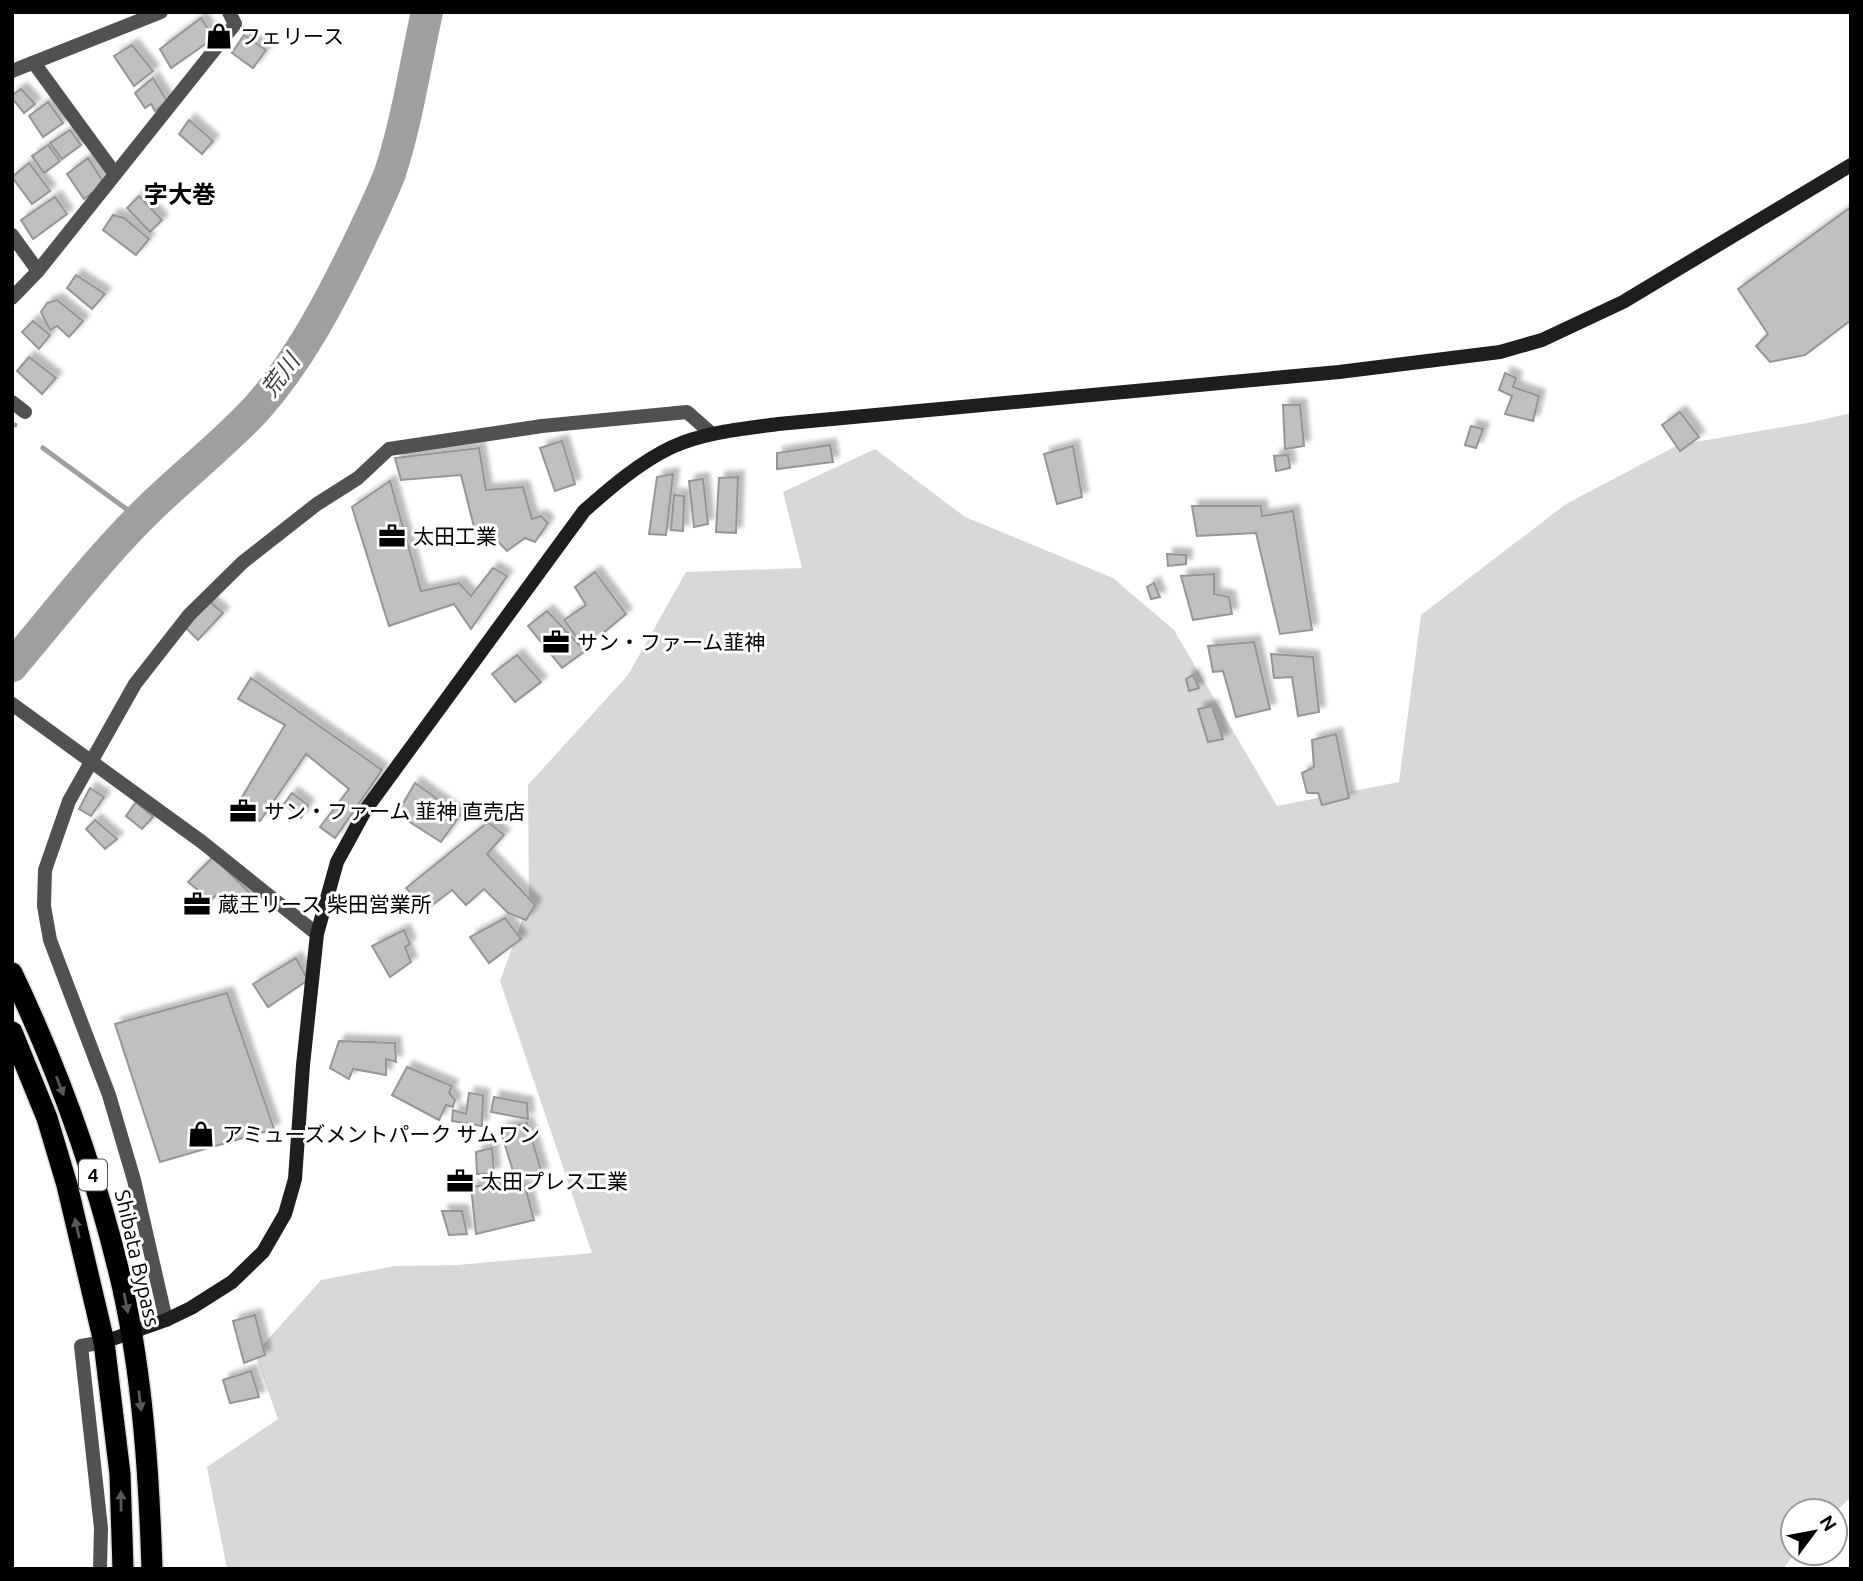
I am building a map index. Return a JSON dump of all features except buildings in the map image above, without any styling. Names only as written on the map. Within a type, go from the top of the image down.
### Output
[{"type":"highway","name":"Shibata Bypass","points":[[12,973],[35,1023],[96,1184],[123,1289],[149,1487],[152,1569]]},
{"type":"highway","name":"4","points":[[12,1032],[33,1081],[67,1185],[104,1342],[120,1474],[123,1569]]},
{"type":"street","points":[[12,71],[161,12]]},
{"type":"street","points":[[12,298],[38,271],[235,24],[229,12]]},
{"type":"street","points":[[34,63],[115,174]]},
{"type":"street","points":[[100,1569],[101,1528],[81,1346],[131,1334],[191,1308],[232,1282],[263,1252],[285,1214],[295,1180],[303,1065],[317,934],[337,862],[366,808],[584,511],[620,479],[671,447],[712,434],[841,417],[1339,372],[1500,352],[1542,340],[1623,302],[1851,165]]},
{"type":"street","points":[[12,236],[38,271]]},
{"type":"street","points":[[12,402],[25,412]]},
{"type":"street","points":[[166,1320],[134,1180],[113,1107],[50,940],[44,906],[45,870],[69,801],[135,684],[189,615],[243,562],[317,504],[358,478],[389,449],[542,426],[687,411],[712,434]]},
{"type":"street","points":[[12,704],[202,842],[317,934]]},
{"type":"shaded area","points":[[1851,413],[1851,1497],[1779,1497],[1779,1567],[1784,1567],[1783,1569],[227,1569],[207,1467],[278,1419],[255,1354],[321,1280],[395,1266],[458,1265],[592,1253],[500,981],[529,901],[528,785],[628,675],[686,572],[802,568],[783,492],[875,449],[965,517],[1113,578],[1174,630],[1277,806],[1399,782],[1421,615],[1566,504],[1678,445]]},
{"type":"waterway","name":"荒川","points":[[12,666],[133,525],[257,408],[299,352],[345,271],[390,173],[406,113],[427,12]]},
{"type":"waterway","points":[[43,448],[140,519]]},
{"type":"place","name":"フェリース","points":[[219,36]]},
{"type":"place","name":"太田工業","points":[[392,536]]},
{"type":"place","name":"サン・ファーム韮神","points":[[556,642]]},
{"type":"place","name":"サン・ファーム 韮神 直売店","points":[[243,811]]},
{"type":"place","name":"蔵王リース 柴田営業所","points":[[197,904]]},
{"type":"place","name":"アミューズメントパーク サムワン","points":[[201,1134]]},
{"type":"place","name":"太田プレス工業","points":[[460,1181]]},
{"type":"district","name":"字大巻","points":[[180,194]]}]
